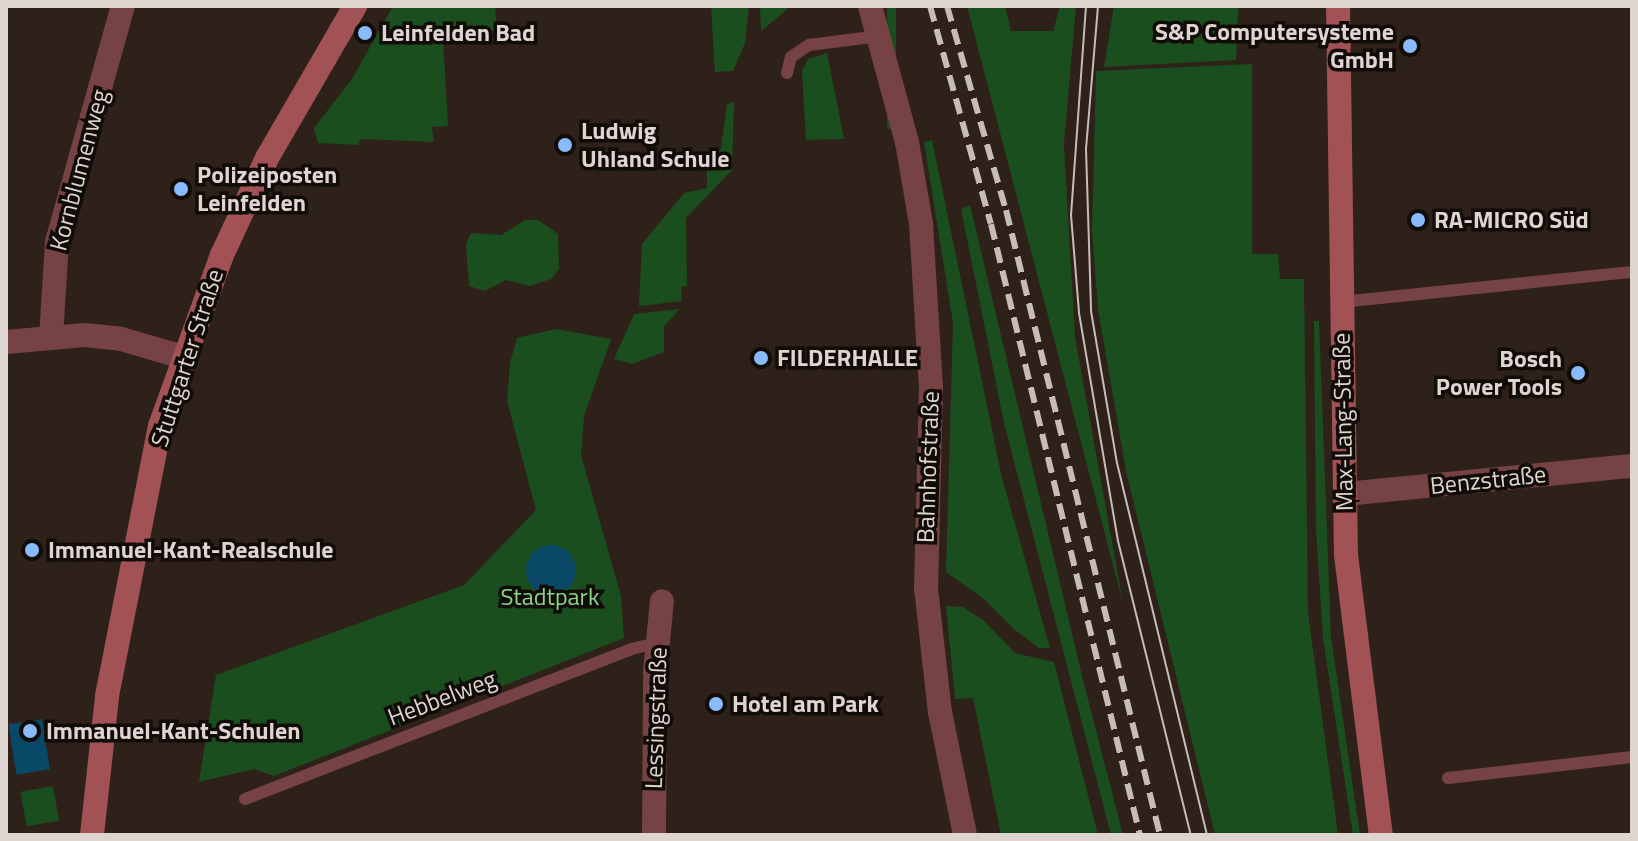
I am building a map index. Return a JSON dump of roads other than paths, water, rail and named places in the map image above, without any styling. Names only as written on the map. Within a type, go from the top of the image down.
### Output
[{"type":"main road","name":"Stuttgarter Straße","points":[[92,835],[107,696],[160,426],[183,357],[267,158],[355,6]]},
{"type":"main road","name":"Max-Lang-Straße","points":[[1338,6],[1345,494],[1353,631],[1381,835]]},
{"type":"street","name":"Kornblumenweg","points":[[51,337],[57,242],[123,6]]},
{"type":"street","name":"Bahnhofstraße","points":[[870,6],[907,142],[924,248],[931,386],[926,588],[940,712],[965,835]]},
{"type":"street","points":[[6,342],[51,337],[121,339],[183,357]]},
{"type":"street","name":"Benzstraße","points":[[1345,494],[1632,466]]},
{"type":"street","name":"Lessingstraße","points":[[654,835],[658,643],[662,601]]},
{"type":"lane","points":[[787,73],[791,57],[809,45],[879,36]]},
{"type":"lane","points":[[1340,302],[1632,272]]},
{"type":"lane","name":"Hebbelweg","points":[[245,799],[631,649],[658,643]]},
{"type":"lane","points":[[1448,778],[1632,757]]},
{"type":"water","points":[[541,546],[561,546],[575,560],[575,580],[561,594],[541,594],[527,580],[527,560]]},
{"type":"water","points":[[42,719],[50,769],[16,775],[8,724]]},
{"type":"tram line","points":[[1086,6],[1071,215],[1079,313],[1118,541],[1191,835]]},
{"type":"tram line","points":[[1098,6],[1086,149],[1091,311],[1117,463],[1207,835]]},
{"type":"railway","points":[[930,6],[991,224],[1140,835]]},
{"type":"railway","points":[[947,6],[1006,210],[1160,835]]},
{"type":"place","name":"Leinfelden Bad","points":[[365,33]]},
{"type":"place","name":"S&P Computersysteme GmbH","points":[[1410,46]]},
{"type":"place","name":"Ludwig Uhland Schule","points":[[565,145]]},
{"type":"place","name":"Polizeiposten Leinfelden","points":[[181,189]]},
{"type":"place","name":"RA-MICRO Süd","points":[[1418,220]]},
{"type":"place","name":"FILDERHALLE","points":[[761,358]]},
{"type":"place","name":"Bosch Power Tools","points":[[1578,373]]},
{"type":"place","name":"Immanuel-Kant-Realschule","points":[[32,550]]},
{"type":"place","name":"Hotel am Park","points":[[716,704]]},
{"type":"place","name":"Immanuel-Kant-Schulen","points":[[30,731]]},
{"type":"park label","name":"Stadtpark","points":[[550,597]]}]
